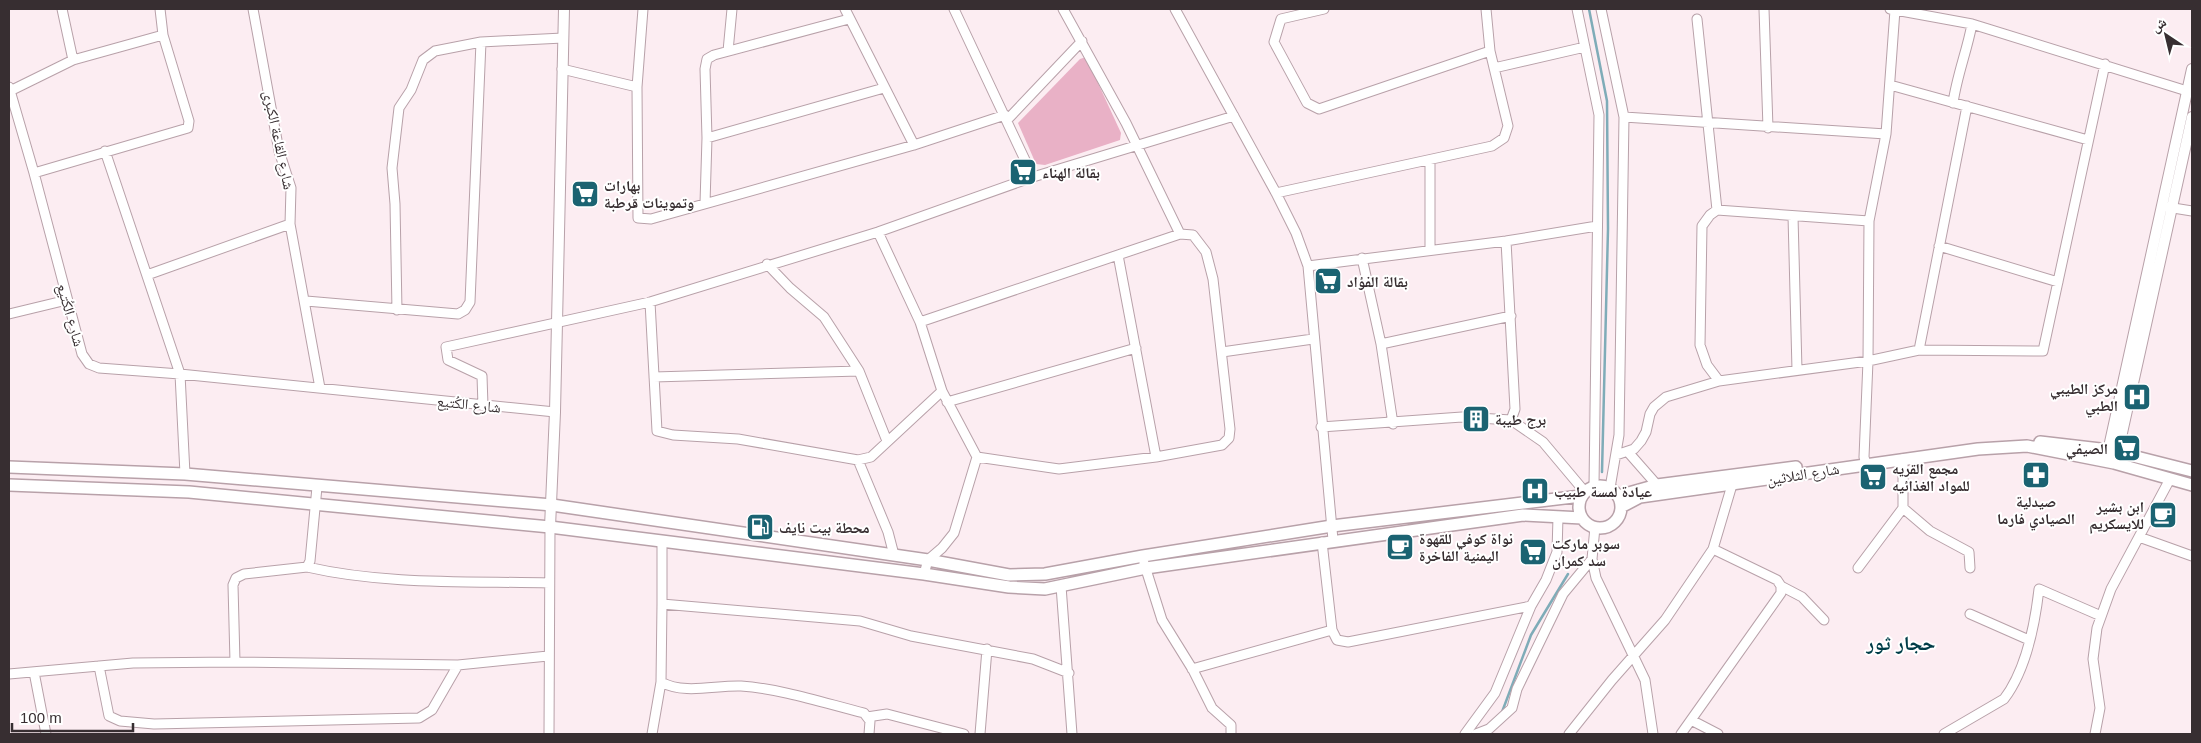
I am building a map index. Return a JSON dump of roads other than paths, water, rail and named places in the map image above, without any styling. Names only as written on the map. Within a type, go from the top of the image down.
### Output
[{"type":"main road","name":"شارع الثلاثين","points":[[1616,497],[1640,497],[1732,485],[1975,442],[2025,440],[2192,472]]},
{"type":"main road","name":"شارع الثلاثين","points":[[1616,497],[1657,485],[1865,461],[1903,459],[1978,449],[2026,446],[2112,457],[2170,479],[2192,485]]},
{"type":"main road","points":[[9,467],[185,474],[317,487],[552,505],[1018,575],[1045,574],[1143,556],[1332,526],[1587,492],[1616,497],[1619,517],[1611,525],[1595,527],[1582,518],[1523,515],[1146,568],[1045,589],[1009,587],[924,574],[550,527],[189,492],[9,485]]},
{"type":"main road","points":[[1582,518],[1579,507],[1587,492]]},
{"type":"street","points":[[62,9],[73,60]]},
{"type":"street","points":[[34,173],[188,128],[190,121],[163,35],[160,9]]},
{"type":"street","name":"شارع القاعة الكبرى","points":[[253,9],[279,151],[291,188],[290,224],[306,301],[320,388]]},
{"type":"street","points":[[549,734],[548,583],[555,412],[564,9]]},
{"type":"street","points":[[643,9],[638,87],[638,218],[651,219],[914,145],[1006,117],[1082,41]]},
{"type":"street","points":[[728,51],[732,9]]},
{"type":"street","points":[[845,9],[914,145]]},
{"type":"street","points":[[954,9],[1033,177]]},
{"type":"street","points":[[1063,9],[1082,41],[1180,234]]},
{"type":"street","points":[[1175,9],[1276,193],[1296,233],[1308,266],[1321,427],[1332,526],[1328,541],[1332,630],[1337,640],[1348,642],[1531,606]]},
{"type":"street","points":[[1324,9],[1281,19],[1274,42],[1307,103],[1319,108],[1490,51]]},
{"type":"street","points":[[1276,193],[1492,146],[1504,138],[1508,126],[1490,51],[1486,9]]},
{"type":"street","points":[[1578,9],[1599,115],[1597,226],[1587,492]]},
{"type":"street","points":[[1601,9],[1624,117],[1619,435],[1616,454],[1616,497]]},
{"type":"street","points":[[1764,9],[1768,128]]},
{"type":"street","points":[[1865,461],[1869,221],[1886,134],[1890,85],[1892,9],[1972,24],[2187,91]]},
{"type":"street","points":[[705,203],[707,138],[705,69],[707,59],[728,51],[849,18]]},
{"type":"street","points":[[1697,19],[1710,123],[1717,210]]},
{"type":"street","points":[[1953,103],[1958,72],[1967,51],[1972,24]]},
{"type":"street","points":[[9,89],[73,60],[163,35]]},
{"type":"street","points":[[397,310],[395,204],[392,181],[399,108],[411,90],[418,69],[428,55],[435,51],[481,42],[563,38]]},
{"type":"street","points":[[306,301],[448,314],[458,314],[465,310],[470,302],[481,42]]},
{"type":"street","points":[[1494,68],[1585,47]]},
{"type":"street","points":[[1616,454],[1634,449],[1644,438],[1650,414],[1654,407],[1666,397],[1719,381],[1868,361],[1919,350],[2043,351],[2105,64]]},
{"type":"street","points":[[562,69],[638,87]]},
{"type":"street","points":[[2112,457],[2166,206],[2192,69]]},
{"type":"street","points":[[1890,85],[2088,140]]},
{"type":"street","points":[[707,138],[884,88]]},
{"type":"street","name":"شارع الكُتيع","points":[[9,89],[34,173],[82,354],[89,364],[99,368],[180,374],[555,412]]},
{"type":"street","points":[[1919,350],[1966,106]]},
{"type":"street","points":[[483,406],[482,376],[448,360],[446,347],[650,302],[767,264],[878,232],[1033,177],[1234,116]]},
{"type":"street","points":[[1624,117],[1768,128],[1886,134]]},
{"type":"street","points":[[2166,206],[2192,117]]},
{"type":"street","points":[[105,151],[180,374],[185,474]]},
{"type":"street","points":[[1430,160],[1430,249]]},
{"type":"street","points":[[2166,206],[2192,211]]},
{"type":"street","points":[[1719,381],[1707,365],[1700,345],[1702,226],[1710,215],[1717,210],[1869,221]]},
{"type":"street","points":[[1793,216],[1797,370]]},
{"type":"street","points":[[147,274],[290,224]]},
{"type":"street","points":[[1308,266],[1430,249],[1506,241],[1597,226]]},
{"type":"street","points":[[878,232],[920,322],[942,391],[977,457],[954,532],[942,548],[928,560],[924,574]]},
{"type":"street","points":[[920,322],[1180,234],[1192,235],[1206,252],[1214,279],[1230,429],[1229,438],[1222,445],[1156,457],[1059,469],[977,457]]},
{"type":"street","points":[[1506,241],[1515,409],[1511,420]]},
{"type":"street","points":[[1939,246],[2058,282]]},
{"type":"street","points":[[1118,255],[1156,457]]},
{"type":"street","points":[[1362,258],[1381,344],[1393,424]]},
{"type":"street","points":[[767,264],[790,288],[824,317],[859,370],[887,440]]},
{"type":"street","points":[[9,314],[67,300]]},
{"type":"street","points":[[650,302],[657,431],[673,435],[738,439],[858,460],[871,458],[887,440],[942,391]]},
{"type":"street","points":[[1381,344],[1511,316]]},
{"type":"street","points":[[1222,352],[1313,339]]},
{"type":"street","points":[[947,402],[1136,348]]},
{"type":"street","points":[[654,377],[859,370]]},
{"type":"street","points":[[1321,427],[1393,424],[1462,417],[1511,420],[1543,442],[1587,492]]},
{"type":"street","points":[[1628,452],[1657,485]]},
{"type":"street","points":[[1858,568],[1903,508],[1903,459]]},
{"type":"street","points":[[858,460],[888,532],[894,555]]},
{"type":"street","points":[[2095,734],[2100,708],[2093,659],[2097,628],[2111,589],[2170,479]]},
{"type":"street","points":[[1569,734],[1612,680],[1665,620],[1713,549],[1732,485]]},
{"type":"street","points":[[307,567],[310,561],[317,487]]},
{"type":"street","points":[[1903,508],[1930,531],[1969,552],[1970,568]]},
{"type":"street","points":[[1465,734],[1496,693],[1531,606],[1546,580],[1557,552],[1558,517]]},
{"type":"street","points":[[1595,527],[1592,559],[1596,578],[1645,680],[1652,734]]},
{"type":"street","points":[[2139,537],[2192,556]]},
{"type":"street","points":[[652,734],[661,682],[662,541]]},
{"type":"street","points":[[1713,549],[1777,580],[1781,586],[1802,597],[1824,620]]},
{"type":"street","points":[[1143,556],[1162,620],[1192,669],[1212,708],[1231,725],[1231,734]]},
{"type":"street","points":[[1476,734],[1489,729],[1512,708],[1517,689],[1563,594],[1592,559]]},
{"type":"street","points":[[235,662],[233,585],[236,578],[244,574],[307,567],[334,573],[415,579],[548,583]]},
{"type":"street","points":[[1061,586],[1069,673],[1072,734]]},
{"type":"street","points":[[1681,734],[1781,593],[1781,586]]},
{"type":"street","points":[[1944,734],[2004,699],[2020,666],[2029,640],[2039,589],[2101,616]]},
{"type":"street","points":[[662,604],[860,621],[911,636],[1033,659],[1069,673]]},
{"type":"street","points":[[1970,614],[2029,640]]},
{"type":"street","points":[[1192,669],[1332,630]]},
{"type":"street","points":[[980,734],[987,649]]},
{"type":"street","points":[[9,674],[133,663],[235,662],[458,666],[548,656]]},
{"type":"street","points":[[99,666],[109,716],[120,721],[154,724],[419,718],[432,710],[458,666]]},
{"type":"street","points":[[34,672],[46,734]]},
{"type":"street","points":[[661,682],[680,688],[750,688],[800,697],[864,713],[870,721],[869,734]]},
{"type":"street","points":[[867,717],[887,714],[964,734]]},
{"type":"street","points":[[1691,720],[1718,734]]},
{"type":"waterway","points":[[1589,9],[1607,101],[1608,229],[1602,472]]},
{"type":"waterway","points":[[1502,712],[1531,635],[1568,574]]},
{"type":"place","name":"بقالة الهناء","points":[[1023,172]]},
{"type":"place","name":"بهارات وتموينات قرطبة","points":[[585,194]]},
{"type":"place","name":"بقالة الفؤاد","points":[[1328,281]]},
{"type":"place","name":"مركز الطيبي الطبي","points":[[2137,397]]},
{"type":"place","name":"برج طيبة","points":[[1476,419]]},
{"type":"place","name":"الصيفي","points":[[2127,448]]},
{"type":"place","name":"صيدلية الصيادي فارما","points":[[2036,475]]},
{"type":"place","name":"مجمع القريه للمواد الغذائيه","points":[[1873,477]]},
{"type":"place","name":"عيادة لمسة طبيب","points":[[1535,491]]},
{"type":"place","name":"ابن بشير للايسكريم","points":[[2163,515]]},
{"type":"place","name":"محطة بيت نايف","points":[[760,527]]},
{"type":"place","name":"نواة كوفي للقهوة اليمنية الفاخرة","points":[[1400,547]]},
{"type":"place","name":"سوبر ماركت سد كمران","points":[[1533,552]]},
{"type":"district","name":"حجار ثور","points":[[1901,643]]}]
